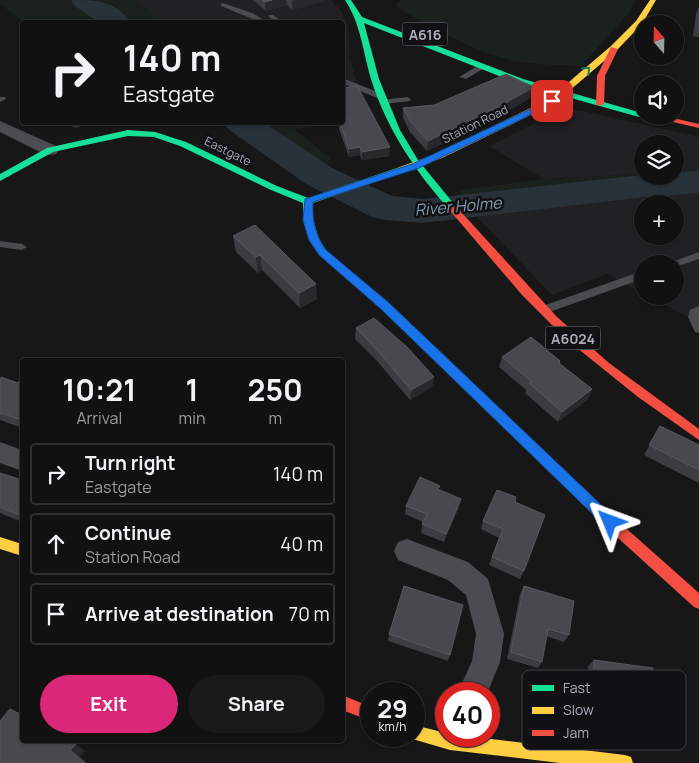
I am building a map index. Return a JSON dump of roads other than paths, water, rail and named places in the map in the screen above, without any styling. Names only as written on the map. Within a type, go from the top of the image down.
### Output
[{"type":"street","points":[[348,0],[361,18],[384,15]]},
{"type":"street","name":"Station Road","points":[[416,166],[515,120],[562,94],[593,64],[614,48],[639,22],[653,0]]},
{"type":"street","name":"A616","points":[[361,18],[520,80],[562,94],[634,112]]},
{"type":"street","name":"A6024","points":[[361,18],[374,76],[382,99],[403,145],[416,166],[497,260],[566,332],[605,365],[699,435]]},
{"type":"street","name":"A616","points":[[405,23],[484,66]]},
{"type":"street","name":"A616","points":[[365,38],[379,33],[409,37]]},
{"type":"street","name":"Station Road","points":[[600,104],[601,76],[614,48]]},
{"type":"street","points":[[684,123],[699,126]]},
{"type":"street","points":[[0,126],[50,150]]},
{"type":"street","name":"Eastgate","points":[[0,178],[50,150],[128,133],[155,135],[183,144],[274,188],[308,201]]},
{"type":"street","points":[[416,166],[308,201],[308,220],[314,240],[323,252],[385,306],[622,534],[699,602]]},
{"type":"street","points":[[0,452],[20,460]]},
{"type":"street","points":[[0,543],[20,549]]},
{"type":"street","points":[[407,551],[458,571],[478,588],[490,634],[486,662],[477,682]]},
{"type":"street","points":[[345,703],[360,709]]},
{"type":"street","points":[[500,746],[522,749]]},
{"type":"street","points":[[531,750],[625,763]]},
{"type":"lane","points":[[224,5],[250,14],[260,20]]},
{"type":"lane","points":[[271,16],[276,20]]},
{"type":"lane","points":[[463,78],[484,66]]},
{"type":"lane","points":[[345,81],[382,99],[407,98]]},
{"type":"lane","points":[[0,244],[22,247]]},
{"type":"lane","points":[[684,261],[699,255]]},
{"type":"lane","points":[[544,310],[634,278]]},
{"type":"lane","points":[[699,310],[694,313],[693,317],[699,329]]},
{"type":"waterway","name":"River Holme","points":[[85,0],[113,20]]},
{"type":"waterway","name":"River Holme","points":[[244,125],[319,176],[385,208],[423,211],[645,186],[699,182]]}]
